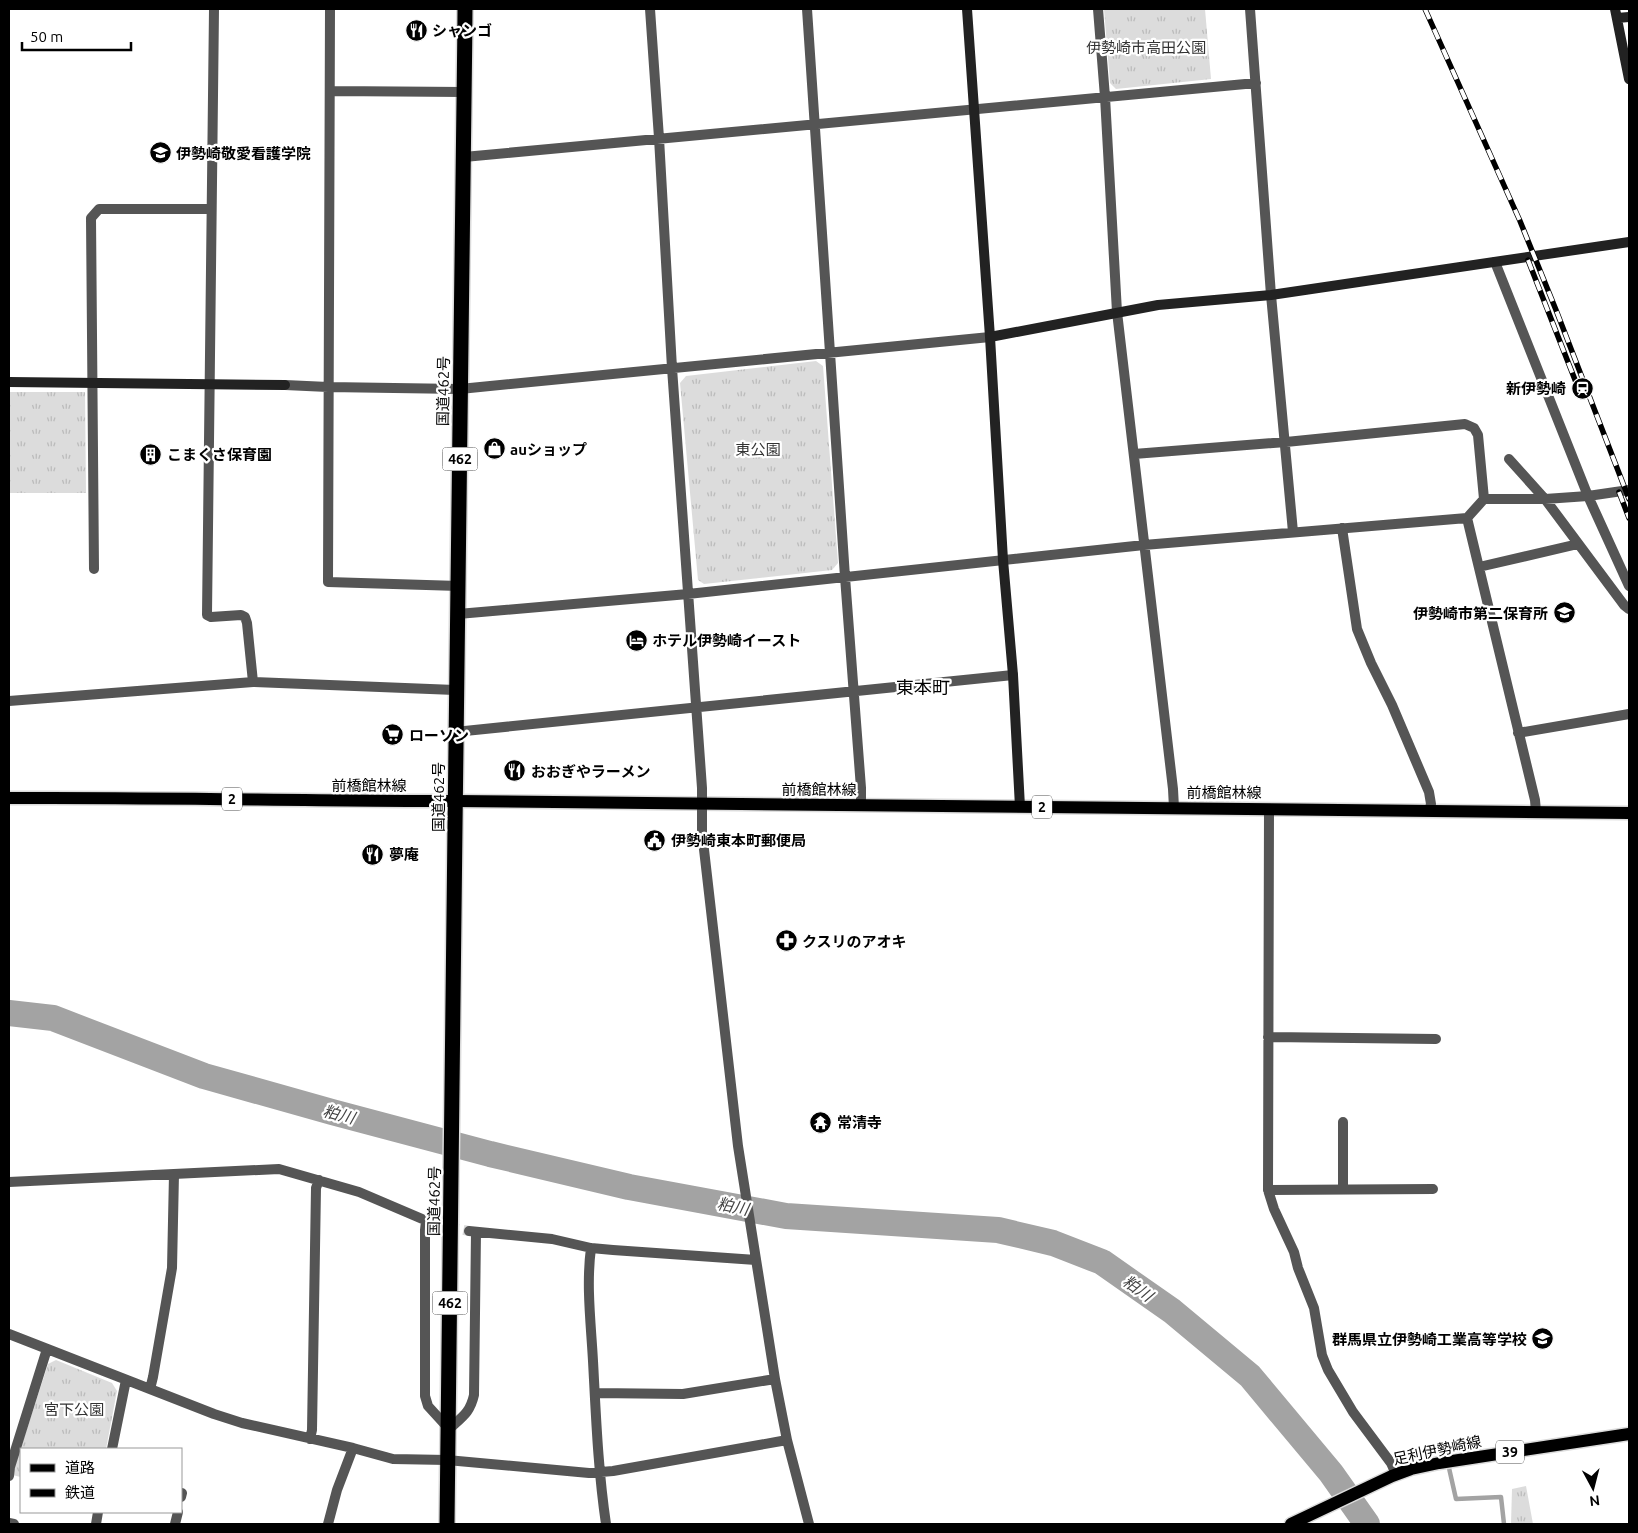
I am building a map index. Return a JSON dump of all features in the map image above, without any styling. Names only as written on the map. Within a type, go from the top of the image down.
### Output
[{"type":"highway","name":"国道462号","points":[[447,1524],[456,801],[455,690],[458,614],[465,9]]},
{"type":"main road","name":"前橋館林線","points":[[9,798],[120,797],[327,801],[1629,814]]},
{"type":"main road","name":"足利伊勢崎線","points":[[1292,1524],[1394,1475],[1439,1463],[1629,1434]]},
{"type":"street","points":[[214,9],[207,615],[211,617],[241,615],[245,618],[253,682]]},
{"type":"street","points":[[330,9],[328,582],[458,586]]},
{"type":"street","points":[[650,9],[672,368],[696,708],[703,842],[738,1146],[775,1380],[808,1524]]},
{"type":"street","points":[[807,9],[861,805]]},
{"type":"street","points":[[967,9],[990,337],[1003,560],[1013,675],[1020,807]]},
{"type":"street","points":[[1098,9],[1117,312],[1174,808]]},
{"type":"street","points":[[1250,9],[1271,295],[1293,532]]},
{"type":"street","points":[[1629,17],[1616,14],[1629,79]]},
{"type":"street","points":[[464,157],[1256,83]]},
{"type":"street","points":[[330,91],[464,92]]},
{"type":"street","points":[[94,569],[91,218],[99,209],[212,210]]},
{"type":"street","points":[[9,382],[460,389],[990,337],[1158,305],[1271,295],[1629,242]]},
{"type":"street","points":[[1496,262],[1588,496],[1629,586]]},
{"type":"street","points":[[458,614],[688,594],[1144,545],[1467,518],[1484,499],[1478,435],[1474,428],[1465,424],[1286,442],[1134,454]]},
{"type":"street","points":[[1509,459],[1545,499],[1624,605],[1629,609]]},
{"type":"street","points":[[1484,499],[1545,499],[1588,496],[1629,490]]},
{"type":"street","points":[[1467,518],[1535,800],[1536,812]]},
{"type":"street","points":[[1342,528],[1357,629],[1429,792],[1429,812]]},
{"type":"street","points":[[1479,567],[1578,544]]},
{"type":"street","points":[[455,732],[1013,675]]},
{"type":"street","points":[[9,701],[253,682],[455,690]]},
{"type":"street","points":[[1518,733],[1629,714]]},
{"type":"street","points":[[1269,809],[1268,1190],[1274,1209],[1294,1252],[1298,1268],[1314,1308],[1322,1355],[1328,1370],[1353,1412],[1391,1463],[1394,1475]]},
{"type":"street","points":[[1268,1037],[1436,1039]]},
{"type":"street","points":[[1343,1190],[1344,1122]]},
{"type":"street","points":[[9,1182],[279,1169],[359,1192],[430,1222],[425,1230],[425,1396],[428,1406],[449,1428],[465,1415],[471,1406],[474,1395],[475,1244],[473,1232],[552,1239],[591,1248],[756,1256]]},
{"type":"street","points":[[150,1389],[154,1377],[172,1268],[174,1174]]},
{"type":"street","points":[[310,1439],[312,1430],[316,1188],[319,1180]]},
{"type":"street","points":[[1268,1190],[1432,1189]]},
{"type":"street","points":[[591,1248],[589,1261],[599,1473],[606,1524]]},
{"type":"street","points":[[9,1334],[214,1414],[242,1423],[393,1459],[447,1460],[599,1473],[788,1440]]},
{"type":"street","points":[[9,1476],[10,1467],[47,1349]]},
{"type":"street","points":[[112,1448],[126,1380]]},
{"type":"street","points":[[595,1393],[683,1394],[775,1380]]},
{"type":"street","points":[[328,1524],[337,1490],[353,1448]]},
{"type":"street","points":[[9,1523],[14,1524]]},
{"type":"green space","name":"伊勢崎市高田公園","points":[[1104,9],[1205,9],[1211,79],[1116,89],[1110,83]]},
{"type":"green space","name":"東公園","points":[[816,361],[823,366],[838,563],[832,570],[704,584],[698,580],[680,383],[686,376]]},
{"type":"green space","points":[[9,392],[85,392],[86,493],[9,493]]},
{"type":"green space","name":"宮下公園","points":[[56,1360],[112,1383],[117,1391],[106,1448],[21,1448],[48,1364]]},
{"type":"green space","name":"宮下公園","points":[[20,1450],[20,1477],[12,1475]]},
{"type":"green space","points":[[1526,1486],[1533,1524],[1511,1524],[1512,1489]]},
{"type":"waterway","name":"粕川","points":[[9,1013],[53,1018],[204,1076],[332,1112],[490,1154],[629,1187],[786,1216],[998,1230],[1053,1243],[1102,1262],[1172,1311],[1250,1376],[1331,1473],[1367,1524]]},
{"type":"waterway","points":[[1449,1468],[1456,1499],[1501,1497],[1504,1524]]},
{"type":"tunnel","points":[[434,1224],[469,1231]]},
{"type":"railway","points":[[1425,9],[1520,221],[1629,499]]},
{"type":"railway","points":[[1528,260],[1579,390]]},
{"type":"railway","points":[[1619,492],[1629,518]]},
{"type":"place","name":"シャンゴ","points":[[416,30]]},
{"type":"place","name":"伊勢崎敬愛看護学院","points":[[160,153]]},
{"type":"place","name":"新伊勢崎","points":[[1582,388]]},
{"type":"place","name":"auショップ","points":[[494,449]]},
{"type":"place","name":"こまくさ保育園","points":[[151,454]]},
{"type":"place","name":"伊勢崎市第二保育所","points":[[1564,613]]},
{"type":"place","name":"ホテル伊勢崎イースト","points":[[636,640]]},
{"type":"place","name":"ローソン","points":[[393,735]]},
{"type":"place","name":"おおぎやラーメン","points":[[515,771]]},
{"type":"place","name":"伊勢崎東本町郵便局","points":[[655,840]]},
{"type":"place","name":"夢庵","points":[[373,854]]},
{"type":"place","name":"クスリのアオキ","points":[[786,941]]},
{"type":"place","name":"常清寺","points":[[821,1122]]},
{"type":"place","name":"群馬県立伊勢崎工業高等学校","points":[[1543,1339]]},
{"type":"district","name":"東本町","points":[[923,687]]}]
